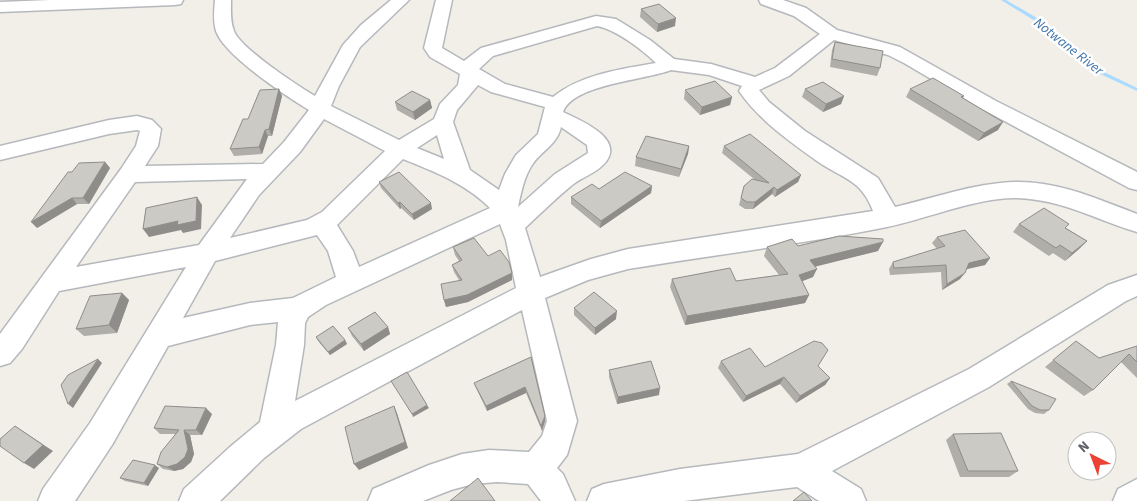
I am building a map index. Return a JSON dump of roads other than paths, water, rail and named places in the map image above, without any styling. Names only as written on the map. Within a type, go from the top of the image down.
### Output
[{"type":"street","points":[[0,7],[175,0]]},
{"type":"street","points":[[223,0],[223,22],[229,39],[268,74],[320,109],[400,149],[460,173],[488,191],[509,217],[532,292],[562,421],[556,444],[536,468]]},
{"type":"street","points":[[55,501],[101,434],[208,253],[238,207],[292,146],[320,109],[329,86],[352,45],[367,29],[401,0]]},
{"type":"street","points":[[158,336],[250,314],[298,309],[317,297],[350,282],[509,217],[595,160],[599,154],[600,145],[554,110],[498,88],[440,56],[433,48],[444,0]]},
{"type":"street","points":[[766,0],[800,12],[831,34],[894,52],[911,59],[989,105],[1133,183]]},
{"type":"street","points":[[460,173],[444,122],[447,108],[468,86],[470,79],[468,72],[473,62],[487,52],[596,21],[610,23],[664,58],[666,64]]},
{"type":"street","points":[[831,34],[782,72],[752,86],[749,91],[762,107],[828,158],[851,170],[871,185],[888,218]]},
{"type":"street","points":[[509,217],[515,176],[527,156],[549,134],[554,110],[574,92],[608,79],[663,67],[666,64],[711,70],[756,84]]},
{"type":"street","points":[[51,282],[208,253],[322,224],[400,149],[444,122]]},
{"type":"street","points":[[0,153],[110,127],[137,123],[151,128],[151,135],[146,146],[129,174],[51,282],[12,340],[0,354]]},
{"type":"street","points":[[129,174],[269,171]]},
{"type":"street","points":[[196,501],[274,430],[290,419],[532,292],[572,275],[628,259],[888,218],[980,195],[1015,190],[1050,193],[1071,198],[1137,223]]},
{"type":"street","points":[[322,224],[336,240],[344,257],[350,282]]},
{"type":"street","points":[[604,501],[680,485],[801,470],[979,378],[1116,293],[1137,285]]},
{"type":"street","points":[[274,430],[290,346],[291,323],[298,309]]},
{"type":"street","points":[[385,501],[452,473],[493,466],[536,468],[551,486],[558,501]]},
{"type":"street","points":[[801,470],[849,501]]},
{"type":"street","points":[[1130,501],[1137,496]]},
{"type":"waterway","name":"Notwane River","points":[[1003,0],[1047,26],[1100,72],[1137,90]]}]
